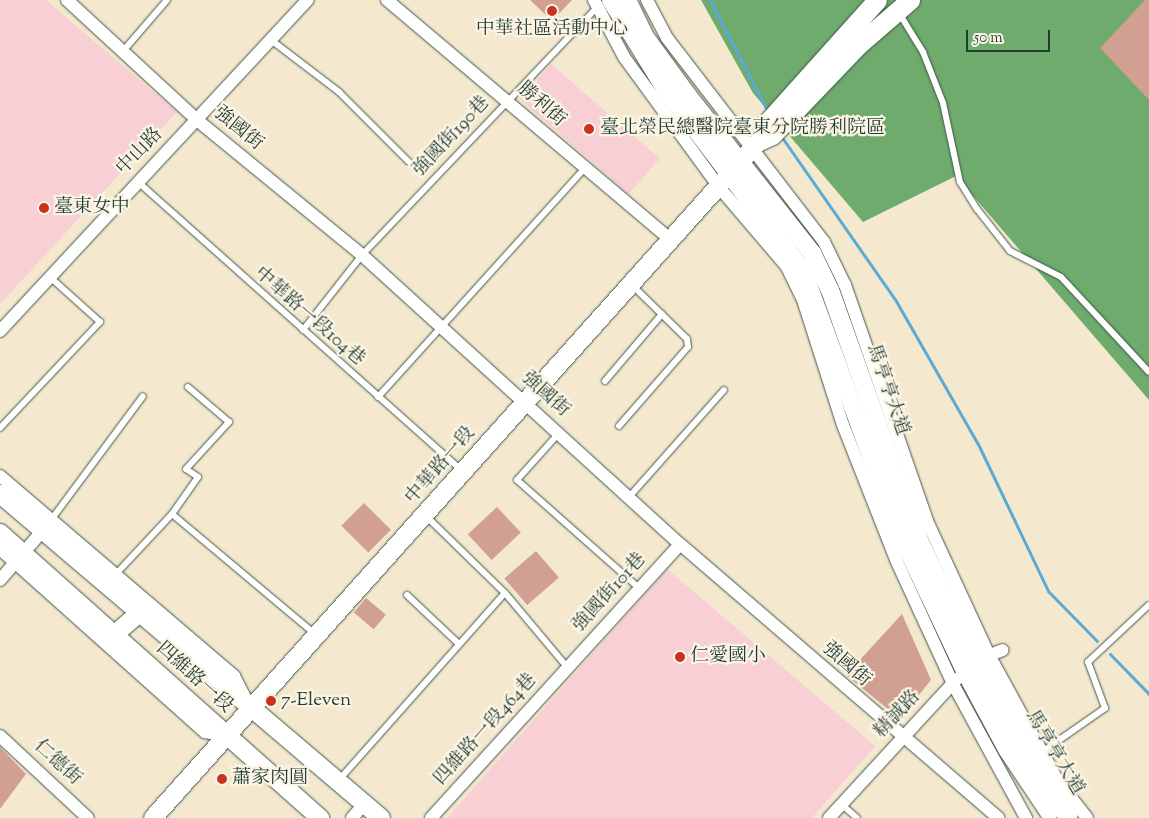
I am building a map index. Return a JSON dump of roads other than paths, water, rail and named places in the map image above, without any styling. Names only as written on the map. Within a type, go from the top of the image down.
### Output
[{"type":"main road","points":[[745,157],[762,128],[877,0]]},
{"type":"main road","points":[[745,157],[772,135],[858,45],[904,6]]},
{"type":"street","name":"強國街","points":[[67,0],[124,50],[197,120],[362,255],[680,544],[901,738],[998,818]]},
{"type":"street","name":"中山路","points":[[0,331],[137,181],[197,120],[308,0]]},
{"type":"street","name":"勝利街","points":[[387,0],[670,239]]},
{"type":"street","name":"馬亨亨大道","points":[[627,0],[645,37],[745,157]]},
{"type":"street","name":"馬亨亨大道","points":[[647,0],[667,38],[745,157],[812,253],[822,292],[906,528],[971,668],[1069,818]]},
{"type":"street","name":"馬亨亨大道","points":[[603,1],[648,63],[745,157]]},
{"type":"street","name":"馬亨亨大道","points":[[603,1],[624,57],[719,187],[787,267],[822,292],[906,528],[971,668],[1031,760],[1088,818]]},
{"type":"street","name":"中華路一段","points":[[153,818],[250,708],[426,516],[629,282],[745,157]]},
{"type":"street","name":"四維路一段","points":[[0,476],[48,525],[140,612],[250,708],[381,818]]},
{"type":"street","name":"四維路一段","points":[[0,494],[48,525],[115,575],[234,676],[250,708]]},
{"type":"street","points":[[0,580],[48,525]]},
{"type":"street","name":"四維路一段","points":[[0,533],[19,558],[205,732],[227,736]]},
{"type":"street","name":"強國街101巷","points":[[568,668],[680,544]]},
{"type":"street","name":"四維路一段","points":[[0,549],[19,558],[114,635],[227,736]]},
{"type":"street","points":[[114,635],[140,612]]},
{"type":"street","name":"精誠路","points":[[829,818],[901,738],[971,668],[1003,650]]},
{"type":"street","name":"四維路一段464巷","points":[[431,818],[568,668]]},
{"type":"street","name":"馬亨亨大道","points":[[971,668],[1004,782],[1026,818]]},
{"type":"street","name":"仁德街","points":[[0,736],[88,818]]},
{"type":"street","points":[[227,736],[320,818]]},
{"type":"street","name":"馬亨亨大道","points":[[1031,760],[1054,818]]},
{"type":"street","points":[[1004,782],[1031,760]]},
{"type":"street","points":[[352,818],[364,804]]},
{"type":"lane","points":[[124,50],[167,0]]},
{"type":"lane","name":"強國街190巷","points":[[302,330],[362,255],[506,100],[603,1]]},
{"type":"lane","points":[[904,6],[943,103],[960,182],[977,210],[1010,251],[1061,277],[1149,372]]},
{"type":"lane","points":[[271,40],[339,92],[409,162]]},
{"type":"lane","points":[[378,397],[585,168]]},
{"type":"lane","name":"中華路一段104巷","points":[[137,181],[464,473]]},
{"type":"lane","points":[[0,428],[100,322],[50,276]]},
{"type":"lane","points":[[619,426],[688,346],[687,339],[629,282]]},
{"type":"lane","points":[[605,381],[662,314]]},
{"type":"lane","points":[[115,575],[172,514],[198,477],[186,469],[229,422],[188,387]]},
{"type":"lane","points":[[629,497],[724,390]]},
{"type":"lane","points":[[48,525],[143,396]]},
{"type":"lane","points":[[559,433],[517,480],[640,589]]},
{"type":"lane","points":[[172,514],[318,636]]},
{"type":"lane","points":[[426,516],[504,593],[568,668]]},
{"type":"lane","points":[[337,781],[504,593]]},
{"type":"lane","points":[[407,594],[459,644]]},
{"type":"lane","points":[[1031,760],[1105,708],[1088,662],[1149,605]]},
{"type":"lane","points":[[841,804],[858,818]]},
{"type":"waterway","points":[[710,0],[768,112]]},
{"type":"waterway","points":[[781,136],[896,301],[978,444],[1048,591],[1097,641]]},
{"type":"waterway","points":[[1110,654],[1149,694]]},
{"type":"place","name":"中華社區活動中心","points":[[552,11]]},
{"type":"place","name":"臺北榮民總醫院臺東分院勝利院區","points":[[589,129]]},
{"type":"place","name":"臺東女中","points":[[44,208]]},
{"type":"place","name":"仁愛國小","points":[[680,657]]},
{"type":"place","name":"7-Eleven","points":[[271,701]]},
{"type":"place","name":"蕭家肉圓","points":[[222,779]]}]
